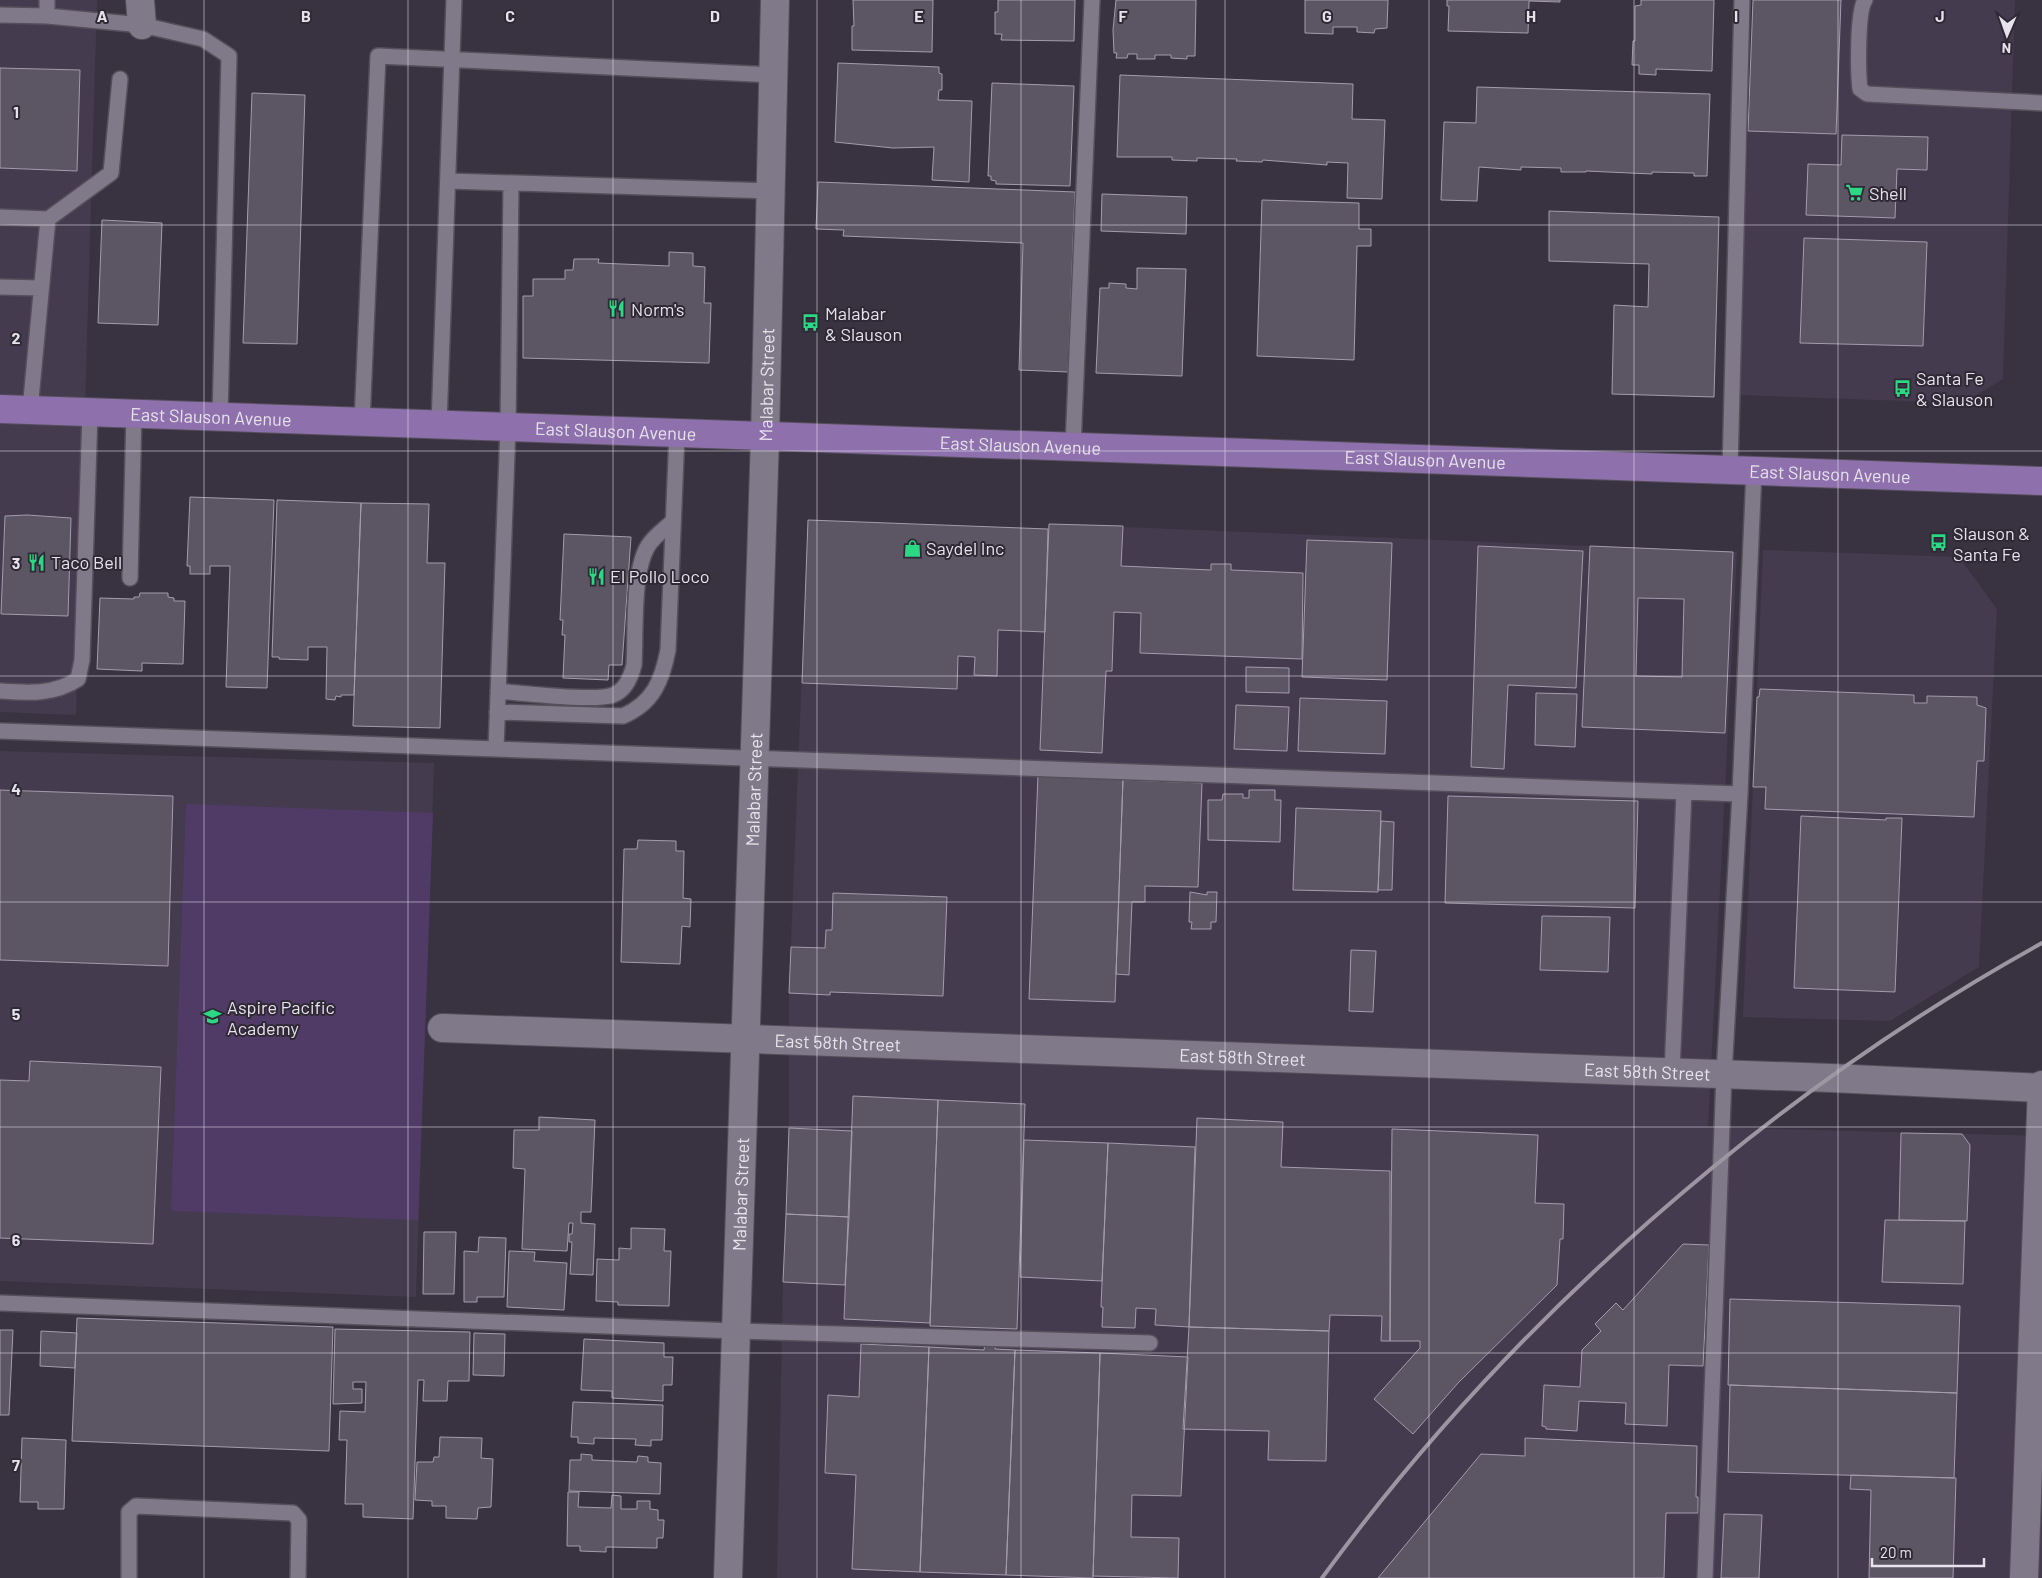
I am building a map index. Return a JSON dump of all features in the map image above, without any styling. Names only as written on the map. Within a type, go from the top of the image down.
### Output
[{"type":"main road","name":"East Slauson Avenue","points":[[0,409],[2042,481]]},
{"type":"street","name":"Malabar Street","points":[[728,1578],[753,759],[765,437],[775,0]]},
{"type":"street","name":"East 58th Street","points":[[442,1028],[2042,1086]]},
{"type":"street","points":[[2024,1578],[2042,1086]]},
{"type":"lane","points":[[46,16],[47,0]]},
{"type":"lane","points":[[439,425],[454,0]]},
{"type":"lane","points":[[1073,447],[1092,0]]},
{"type":"lane","points":[[1706,1578],[1724,1074],[1740,794],[1742,0]]},
{"type":"lane","points":[[1865,0],[1861,14],[1859,78],[1860,89],[1867,94],[2042,103]]},
{"type":"lane","points":[[0,15],[46,16],[141,12],[203,39],[229,56],[220,417]]},
{"type":"lane","points":[[362,422],[378,56],[772,74]]},
{"type":"lane","points":[[0,217],[48,220],[111,173],[120,79]]},
{"type":"lane","points":[[449,181],[770,191]]},
{"type":"lane","points":[[496,749],[508,427],[512,184]]},
{"type":"lane","points":[[30,410],[48,220]]},
{"type":"lane","points":[[0,287],[41,288]]},
{"type":"lane","points":[[0,691],[27,693],[63,689],[78,679],[82,651],[90,412]]},
{"type":"lane","points":[[130,578],[134,413]]},
{"type":"lane","points":[[497,712],[623,716],[640,708],[656,689],[664,670],[668,650],[677,433]]},
{"type":"lane","points":[[498,692],[595,697],[612,696],[622,690],[631,678],[634,665],[638,581],[642,559],[649,544],[673,521]]},
{"type":"lane","points":[[0,731],[1740,794]]},
{"type":"lane","points":[[1672,1072],[1684,792]]},
{"type":"lane","points":[[0,1303],[736,1331],[1150,1343]]},
{"type":"lane","points":[[129,1578],[129,1512],[136,1506],[293,1513],[299,1520],[298,1578]]},
{"type":"shaded area","points":[[0,0],[97,0],[76,715],[0,712]]},
{"type":"shaded area","points":[[1753,0],[2015,0],[2003,379],[1963,403],[1739,395]]},
{"type":"shaded area","points":[[808,520],[1048,529],[1049,524],[1737,552],[1708,1127],[2042,1136],[2042,1578],[777,1578],[783,1282],[789,1128],[789,993]]},
{"type":"shaded area","points":[[1763,550],[1959,557],[1997,609],[1979,967],[1890,1021],[1743,1017]]},
{"type":"shaded area","name":"Aspire Pacific Academy","points":[[0,751],[434,763],[416,1297],[0,1281]]},
{"type":"shaded area","points":[[186,804],[433,813],[418,1220],[171,1211]]},
{"type":"building","points":[[853,0],[933,0],[932,52],[852,50],[852,26],[854,26]]},
{"type":"building","points":[[998,0],[1075,0],[1074,41],[1001,40],[1002,34],[995,34],[995,12],[998,12]]},
{"type":"building","points":[[1116,0],[1196,0],[1195,56],[1187,56],[1187,59],[1171,58],[1171,55],[1155,55],[1155,59],[1137,59],[1137,54],[1128,54],[1127,58],[1116,58],[1117,53],[1114,53],[1113,30]]},
{"type":"building","points":[[1305,0],[1388,0],[1387,28],[1375,29],[1374,33],[1357,32],[1357,27],[1333,27],[1333,34],[1305,33]]},
{"type":"building","points":[[1447,0],[1560,0],[1560,2],[1529,1],[1528,33],[1448,31],[1449,6],[1447,6]]},
{"type":"building","points":[[1641,0],[1714,0],[1712,71],[1656,69],[1656,75],[1639,74],[1639,65],[1632,65],[1633,41],[1635,41],[1635,6],[1641,5]]},
{"type":"building","points":[[1753,0],[1841,0],[1836,134],[1748,131]]},
{"type":"building","points":[[838,63],[939,67],[939,73],[942,74],[942,90],[939,90],[938,100],[972,101],[969,182],[932,180],[934,147],[893,148],[835,142]]},
{"type":"building","points":[[0,68],[80,70],[77,171],[0,168]]},
{"type":"building","points":[[1120,75],[1353,84],[1352,119],[1385,120],[1382,199],[1347,198],[1348,163],[1327,162],[1327,165],[1263,160],[1262,162],[1236,161],[1237,159],[1197,158],[1197,161],[1172,160],[1172,157],[1117,157]]},
{"type":"building","points":[[992,83],[1074,86],[1070,186],[996,184],[996,181],[991,180],[991,176],[988,176]]},
{"type":"building","points":[[1477,87],[1710,94],[1707,176],[1694,176],[1694,173],[1561,172],[1561,168],[1521,167],[1521,170],[1479,167],[1477,201],[1441,200],[1444,122],[1476,123]]},
{"type":"building","points":[[252,93],[305,95],[297,344],[243,343]]},
{"type":"building","points":[[1842,135],[1928,137],[1927,170],[1897,169],[1895,218],[1806,215],[1808,164],[1841,165]]},
{"type":"building","points":[[818,182],[1075,192],[1068,372],[1019,370],[1023,243],[843,236],[844,230],[816,229]]},
{"type":"building","points":[[1102,194],[1187,197],[1186,234],[1101,231]]},
{"type":"building","points":[[1262,200],[1359,203],[1359,229],[1371,229],[1371,246],[1357,246],[1354,360],[1257,356]]},
{"type":"building","points":[[1549,211],[1719,217],[1714,397],[1612,394],[1614,305],[1648,307],[1649,264],[1549,261]]},
{"type":"building","points":[[102,220],[162,223],[158,325],[98,323]]},
{"type":"building","name":"Shell","points":[[1804,238],[1927,242],[1923,346],[1800,343]]},
{"type":"building","name":"Norm's","points":[[669,252],[693,253],[693,266],[705,267],[704,303],[711,303],[709,363],[523,358],[523,296],[533,296],[533,279],[565,279],[565,270],[573,270],[574,259],[599,259],[598,263],[669,266]]},
{"type":"building","points":[[1137,268],[1186,269],[1182,376],[1096,373],[1100,288],[1109,288],[1109,283],[1126,284],[1126,288],[1137,289]]},
{"type":"building","points":[[190,497],[274,500],[267,688],[226,687],[230,566],[210,566],[210,574],[190,574],[190,566],[187,566]]},
{"type":"building","points":[[277,500],[361,503],[354,695],[336,696],[335,700],[326,699],[327,647],[308,647],[308,660],[272,657]]},
{"type":"building","points":[[361,503],[429,504],[427,563],[445,563],[440,728],[353,726]]},
{"type":"building","name":"Taco Bell","points":[[27,515],[71,518],[68,616],[1,614],[5,516]]},
{"type":"building","points":[[808,520],[1048,529],[1045,632],[998,630],[997,676],[974,675],[975,657],[958,656],[957,689],[802,683]]},
{"type":"building","points":[[1049,524],[1123,526],[1121,566],[1211,570],[1211,564],[1231,564],[1231,570],[1303,573],[1302,659],[1140,653],[1141,613],[1114,612],[1112,671],[1106,671],[1102,753],[1040,750]]},
{"type":"building","name":"El Pollo Loco","points":[[564,534],[631,537],[622,665],[609,665],[608,680],[563,678],[565,635],[562,635],[563,620],[560,620]]},
{"type":"building","points":[[1307,540],[1392,543],[1387,680],[1302,677]]},
{"type":"building","points":[[1478,546],[1583,551],[1576,688],[1508,685],[1504,769],[1471,767]]},
{"type":"building","points":[[1590,546],[1733,552],[1725,733],[1582,727]],"holes":[[[1638,598],[1684,599],[1682,677],[1636,676]]]},
{"type":"building","points":[[140,593],[168,593],[168,597],[174,598],[174,601],[185,601],[183,664],[142,663],[142,671],[97,669],[100,598],[134,599],[134,597],[139,597]]},
{"type":"building","points":[[1246,667],[1289,668],[1289,693],[1246,692]]},
{"type":"building","points":[[1760,689],[1914,695],[1914,703],[1927,703],[1927,696],[1977,697],[1977,705],[1986,708],[1984,761],[1977,761],[1974,817],[1765,809],[1766,787],[1753,787],[1757,697],[1759,697]]},
{"type":"building","points":[[1536,693],[1577,694],[1575,747],[1535,745]]},
{"type":"building","points":[[1300,698],[1387,701],[1385,754],[1298,751]]},
{"type":"building","points":[[1236,705],[1289,707],[1287,751],[1234,749]]},
{"type":"building","points":[[1038,775],[1123,778],[1115,1002],[1029,999]]},
{"type":"building","points":[[1123,780],[1202,783],[1198,887],[1145,886],[1145,902],[1132,902],[1129,975],[1116,974]]},
{"type":"building","points":[[0,790],[173,796],[168,966],[0,960]]},
{"type":"building","points":[[1249,790],[1275,790],[1275,800],[1281,800],[1280,842],[1208,840],[1208,800],[1222,800],[1223,794],[1243,794],[1243,798],[1249,798]]},
{"type":"building","points":[[1448,796],[1638,801],[1635,908],[1445,903]]},
{"type":"building","points":[[1296,808],[1381,811],[1378,892],[1293,890]]},
{"type":"building","points":[[1801,816],[1886,820],[1886,818],[1902,818],[1895,992],[1794,988]]},
{"type":"building","points":[[1381,821],[1394,822],[1392,890],[1378,890]]},
{"type":"building","points":[[638,840],[676,841],[676,851],[684,851],[683,898],[691,899],[690,927],[682,926],[680,964],[621,962],[624,849],[637,849]]},
{"type":"building","points":[[1190,892],[1207,895],[1207,892],[1217,892],[1216,922],[1211,922],[1211,929],[1191,929],[1192,922],[1189,922]]},
{"type":"building","points":[[833,893],[947,897],[943,996],[830,992],[830,995],[789,993],[791,947],[825,948],[826,930],[832,930]]},
{"type":"building","points":[[1542,916],[1610,917],[1608,972],[1540,970]]},
{"type":"building","points":[[1351,950],[1376,951],[1373,1012],[1349,1011]]},
{"type":"building","points":[[30,1061],[161,1067],[153,1244],[0,1238],[0,1080],[29,1081]]},
{"type":"building","points":[[853,1096],[938,1100],[930,1323],[844,1319]]},
{"type":"building","points":[[938,1100],[1025,1104],[1017,1329],[930,1326]]},
{"type":"building","points":[[539,1117],[595,1120],[591,1212],[581,1212],[581,1223],[595,1224],[593,1275],[570,1274],[572,1242],[569,1242],[569,1234],[572,1234],[573,1223],[569,1223],[567,1251],[522,1249],[525,1169],[513,1168],[514,1130],[539,1130]]},
{"type":"building","points":[[1197,1118],[1283,1122],[1281,1167],[1390,1171],[1390,1341],[1381,1341],[1382,1316],[1330,1315],[1329,1331],[1189,1327]]},
{"type":"building","points":[[789,1128],[852,1131],[849,1217],[786,1214]]},
{"type":"building","points":[[1392,1129],[1538,1135],[1535,1203],[1564,1204],[1563,1239],[1560,1239],[1557,1285],[1458,1383],[1413,1434],[1374,1399],[1420,1348],[1420,1341],[1390,1341]]},
{"type":"building","points":[[1901,1133],[1962,1134],[1970,1145],[1967,1221],[1899,1220]]},
{"type":"building","points":[[1024,1140],[1108,1143],[1102,1281],[1020,1277]]},
{"type":"building","points":[[1108,1143],[1195,1147],[1189,1327],[1155,1325],[1156,1309],[1136,1308],[1135,1328],[1102,1327],[1103,1307],[1101,1307]]},
{"type":"building","points":[[786,1214],[849,1217],[845,1285],[783,1282]]},
{"type":"building","points":[[1885,1220],[1965,1221],[1963,1284],[1882,1282]]},
{"type":"building","points":[[631,1228],[665,1229],[664,1251],[671,1251],[669,1306],[618,1305],[618,1302],[596,1301],[597,1259],[619,1260],[619,1248],[631,1249]]},
{"type":"building","points":[[424,1232],[456,1232],[454,1294],[423,1294]]},
{"type":"building","points":[[479,1237],[506,1238],[504,1297],[477,1297],[477,1302],[464,1302],[464,1251],[478,1252]]},
{"type":"building","points":[[1683,1244],[1709,1245],[1703,1366],[1669,1365],[1667,1426],[1625,1424],[1626,1403],[1579,1401],[1577,1431],[1546,1429],[1546,1427],[1542,1426],[1544,1385],[1580,1387],[1582,1350],[1601,1331],[1595,1324],[1616,1303],[1623,1310]]},
{"type":"building","points":[[509,1251],[535,1252],[534,1261],[567,1263],[564,1310],[507,1307]]},
{"type":"building","points":[[1730,1299],[1960,1306],[1957,1393],[1728,1385]]},
{"type":"building","points":[[77,1318],[333,1327],[329,1451],[72,1441]]},
{"type":"building","points":[[1189,1327],[1329,1331],[1326,1461],[1268,1460],[1269,1431],[1183,1429]]},
{"type":"building","points":[[335,1329],[470,1332],[469,1381],[448,1381],[447,1401],[423,1401],[424,1380],[418,1380],[413,1519],[363,1517],[363,1504],[345,1504],[347,1440],[339,1440],[340,1411],[365,1412],[366,1382],[353,1382],[353,1389],[362,1389],[362,1403],[333,1404]]},
{"type":"building","points":[[0,1330],[13,1330],[9,1415],[0,1415]]},
{"type":"building","points":[[41,1331],[77,1333],[75,1368],[40,1366]]},
{"type":"building","points":[[474,1333],[505,1334],[504,1376],[473,1375]]},
{"type":"building","points":[[584,1339],[664,1343],[664,1357],[673,1357],[672,1385],[663,1385],[663,1401],[612,1398],[612,1391],[581,1390]]},
{"type":"building","points":[[861,1344],[929,1347],[920,1572],[852,1569],[856,1475],[825,1473],[828,1395],[859,1397]]},
{"type":"building","points":[[985,1344],[995,1344],[995,1349],[1015,1350],[1006,1575],[920,1572],[929,1347],[984,1350]]},
{"type":"building","points":[[1015,1350],[1100,1353],[1093,1578],[1006,1575]]},
{"type":"building","points":[[1100,1353],[1188,1357],[1181,1496],[1132,1495],[1131,1537],[1179,1538],[1178,1578],[1093,1576]]},
{"type":"building","points":[[1730,1385],[1957,1393],[1954,1478],[1728,1472]]},
{"type":"building","points":[[573,1402],[663,1405],[662,1440],[651,1440],[651,1446],[635,1445],[636,1439],[594,1438],[594,1444],[578,1443],[578,1437],[571,1437]]},
{"type":"building","points":[[440,1437],[482,1438],[481,1458],[493,1459],[491,1507],[478,1508],[477,1519],[446,1518],[446,1506],[432,1506],[432,1501],[415,1500],[417,1462],[433,1462],[434,1457],[439,1457]]},
{"type":"building","points":[[22,1438],[66,1440],[64,1509],[38,1509],[38,1502],[20,1502]]},
{"type":"building","points":[[1525,1438],[1697,1446],[1696,1497],[1698,1497],[1698,1513],[1666,1513],[1664,1578],[1378,1578],[1481,1454],[1525,1456]]},
{"type":"building","points":[[581,1454],[592,1455],[592,1460],[637,1462],[638,1456],[648,1457],[648,1462],[661,1463],[660,1494],[569,1491],[570,1460],[581,1460]]},
{"type":"building","points":[[1851,1475],[1956,1478],[1953,1578],[1869,1578],[1871,1490],[1850,1489]]},
{"type":"building","points":[[568,1492],[579,1492],[578,1507],[611,1508],[612,1495],[621,1496],[621,1509],[637,1509],[637,1501],[650,1501],[650,1509],[658,1510],[658,1520],[664,1520],[663,1538],[657,1538],[657,1548],[606,1547],[606,1552],[580,1551],[580,1546],[567,1546]]},
{"type":"building","points":[[1724,1514],[1762,1515],[1759,1578],[1721,1578]]},
{"type":"railway","points":[[1322,1578],[1395,1484],[1474,1393],[1559,1306],[1648,1222],[1742,1144],[1840,1071],[1940,1004],[2042,943]]},
{"type":"place","name":"Shell","points":[[1855,193]]},
{"type":"place","name":"Norm's","points":[[617,309]]},
{"type":"place","name":"Malabar & Slauson","points":[[811,323]]},
{"type":"place","name":"Santa Fe & Slauson","points":[[1902,388]]},
{"type":"place","name":"Slauson & Santa Fe","points":[[1939,543]]},
{"type":"place","name":"Saydel Inc","points":[[912,548]]},
{"type":"place","name":"Taco Bell","points":[[37,562]]},
{"type":"place","name":"El Pollo Loco","points":[[596,576]]},
{"type":"place","name":"Aspire Pacific Academy","points":[[213,1017]]}]
